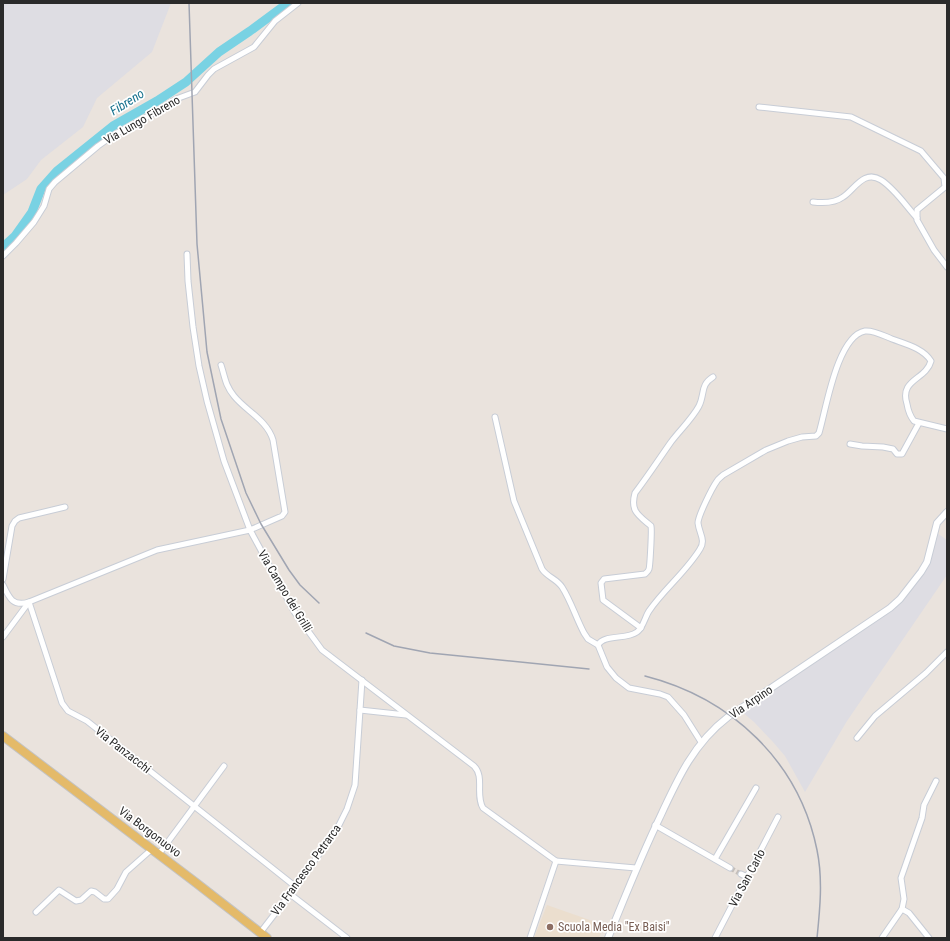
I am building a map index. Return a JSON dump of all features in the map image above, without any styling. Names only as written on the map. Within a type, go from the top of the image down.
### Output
[{"type":"main road","name":"Via Borgonuovo","points":[[3,736],[267,938]]},
{"type":"street","name":"Via Lungo Fibreno","points":[[3,256],[34,222],[44,206],[49,189],[55,182],[109,138],[176,99],[195,92],[214,69],[254,47],[277,20],[298,3]]},
{"type":"street","points":[[759,107],[850,117],[920,151],[944,178],[945,186],[916,210],[917,218]]},
{"type":"street","points":[[813,202],[821,203],[836,200],[843,197],[852,187],[863,179],[874,177],[880,179],[917,218],[934,250],[947,267]]},
{"type":"street","name":"Via Campo dei Grilli","points":[[187,254],[188,281],[199,366],[208,406],[224,461],[250,530],[293,610],[323,650],[476,768],[479,775],[480,802],[484,810],[556,862]]},
{"type":"street","points":[[598,645],[602,640],[631,635],[638,632],[653,607],[701,548],[703,541],[698,521],[711,490],[723,475],[766,450],[788,440],[816,436],[819,433],[838,364],[844,350],[858,334],[863,332],[873,332],[908,345],[928,356],[931,360],[930,366],[925,372],[911,382],[906,391],[905,398],[911,418],[914,421],[947,429]]},
{"type":"street","points":[[3,585],[7,595],[13,602],[21,604],[157,550],[250,530],[282,516],[285,512],[273,440],[266,428],[233,395],[224,378],[221,365]]},
{"type":"street","points":[[641,628],[603,600],[601,583],[604,579],[647,573],[649,568],[652,530],[651,526],[635,511],[633,501],[636,493],[670,443],[698,408],[702,400],[704,386],[714,377]]},
{"type":"street","points":[[495,417],[514,501],[537,559],[544,572],[557,581],[563,589],[585,635],[598,645],[607,667],[616,678],[627,687],[668,697],[684,716],[701,742]]},
{"type":"street","points":[[850,444],[883,447],[893,449],[897,454],[902,454],[919,423]]},
{"type":"street","points":[[3,579],[12,526],[15,521],[19,518],[65,507]]},
{"type":"street","name":"Via Arpino","points":[[608,938],[636,868],[656,825],[681,774],[701,742],[714,728],[728,717],[900,600],[924,567],[937,523],[947,512]]},
{"type":"street","points":[[3,636],[29,602]]},
{"type":"street","name":"Via Panzacchi","points":[[29,602],[64,708],[86,721],[296,887]]},
{"type":"street","points":[[857,738],[875,716],[926,673],[947,652]]},
{"type":"street","name":"Via Francesco Petrarca","points":[[260,933],[296,887],[337,828],[353,792],[362,680]]},
{"type":"street","points":[[360,710],[408,715]]},
{"type":"street","points":[[36,912],[59,890],[76,901],[80,900],[88,892],[93,891],[104,899],[108,899],[118,888],[125,874],[155,851],[194,806],[224,766]]},
{"type":"street","points":[[882,938],[902,909],[904,899],[901,878],[922,818],[924,805],[936,781]]},
{"type":"street","points":[[715,859],[756,788]]},
{"type":"street","name":"Via San Carlo","points":[[715,938],[778,817]]},
{"type":"street","points":[[656,825],[730,868]]},
{"type":"street","points":[[530,938],[556,862],[636,868]]},
{"type":"street","points":[[741,874],[747,877]]},
{"type":"street","points":[[290,894],[347,938]]},
{"type":"street","points":[[902,909],[909,913],[929,938]]},
{"type":"shaded area","points":[[3,3],[171,3],[152,52],[97,98],[83,127],[41,160],[27,179],[3,195]]},
{"type":"shaded area","points":[[937,533],[947,540],[947,575],[847,721],[805,792],[785,756],[754,722],[741,711],[890,610],[924,572]]},
{"type":"shaded area","points":[[547,905],[604,925],[599,938],[534,938]]},
{"type":"waterway","name":"Fibreno","points":[[3,247],[15,236],[32,212],[41,189],[57,171],[113,126],[157,101],[186,82],[219,52],[288,3]]},
{"type":"tunnel","points":[[730,868],[741,874]]},
{"type":"railway","points":[[189,3],[197,244],[207,352],[221,419],[246,493],[261,524],[300,585],[319,603]]},
{"type":"railway","points":[[366,633],[394,646],[430,653],[589,669]]},
{"type":"railway","points":[[645,676],[676,686],[706,700],[732,717],[756,738],[777,762],[795,788],[808,818],[819,861],[820,905],[817,938]]},
{"type":"place","name":"Scuola Media \"Ex Baisi\"","points":[[550,927]]}]
